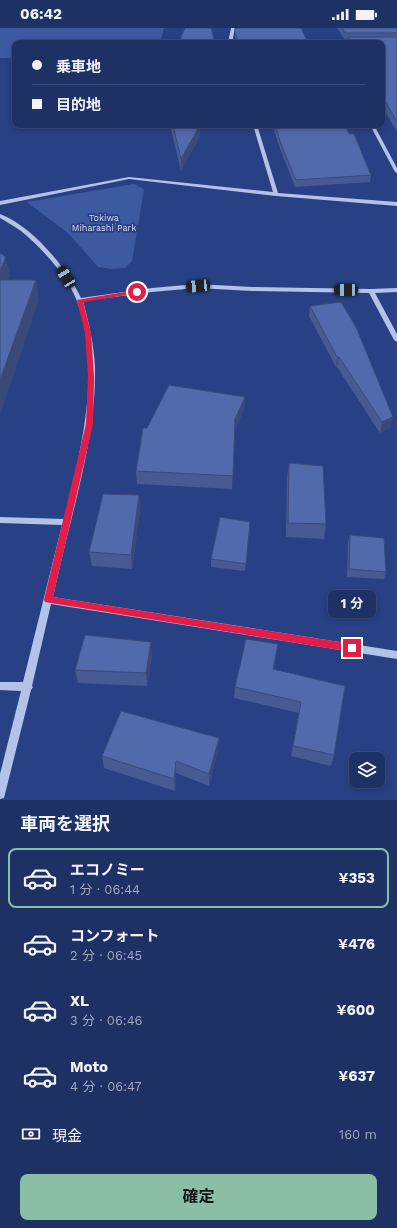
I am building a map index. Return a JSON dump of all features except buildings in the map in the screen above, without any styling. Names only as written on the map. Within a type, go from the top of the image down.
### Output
[{"type":"street","points":[[231,40],[233,28]]},
{"type":"street","points":[[256,128],[276,194]]},
{"type":"street","points":[[374,128],[397,172]]},
{"type":"street","points":[[0,203],[130,178],[276,194],[397,204]]},
{"type":"street","points":[[0,216],[24,231],[59,266],[80,300],[88,333],[91,377],[89,424],[28,687],[0,794]]},
{"type":"street","points":[[80,300],[152,290],[198,286],[252,289],[397,290]]},
{"type":"street","points":[[371,291],[397,340]]},
{"type":"street","points":[[0,520],[66,522]]},
{"type":"street","points":[[48,600],[397,655]]},
{"type":"street","points":[[0,686],[28,687]]},
{"type":"green space","points":[[0,28],[164,28],[161,40],[12,40],[12,58],[0,58]]},
{"type":"green space","name":"Tokiwa Miharashi Park","points":[[134,184],[144,189],[132,261],[125,268],[111,269],[98,267],[69,234],[27,202]]},
{"type":"route","points":[[137,292],[80,300],[88,333],[91,377],[89,424],[48,600],[352,648]]}]
